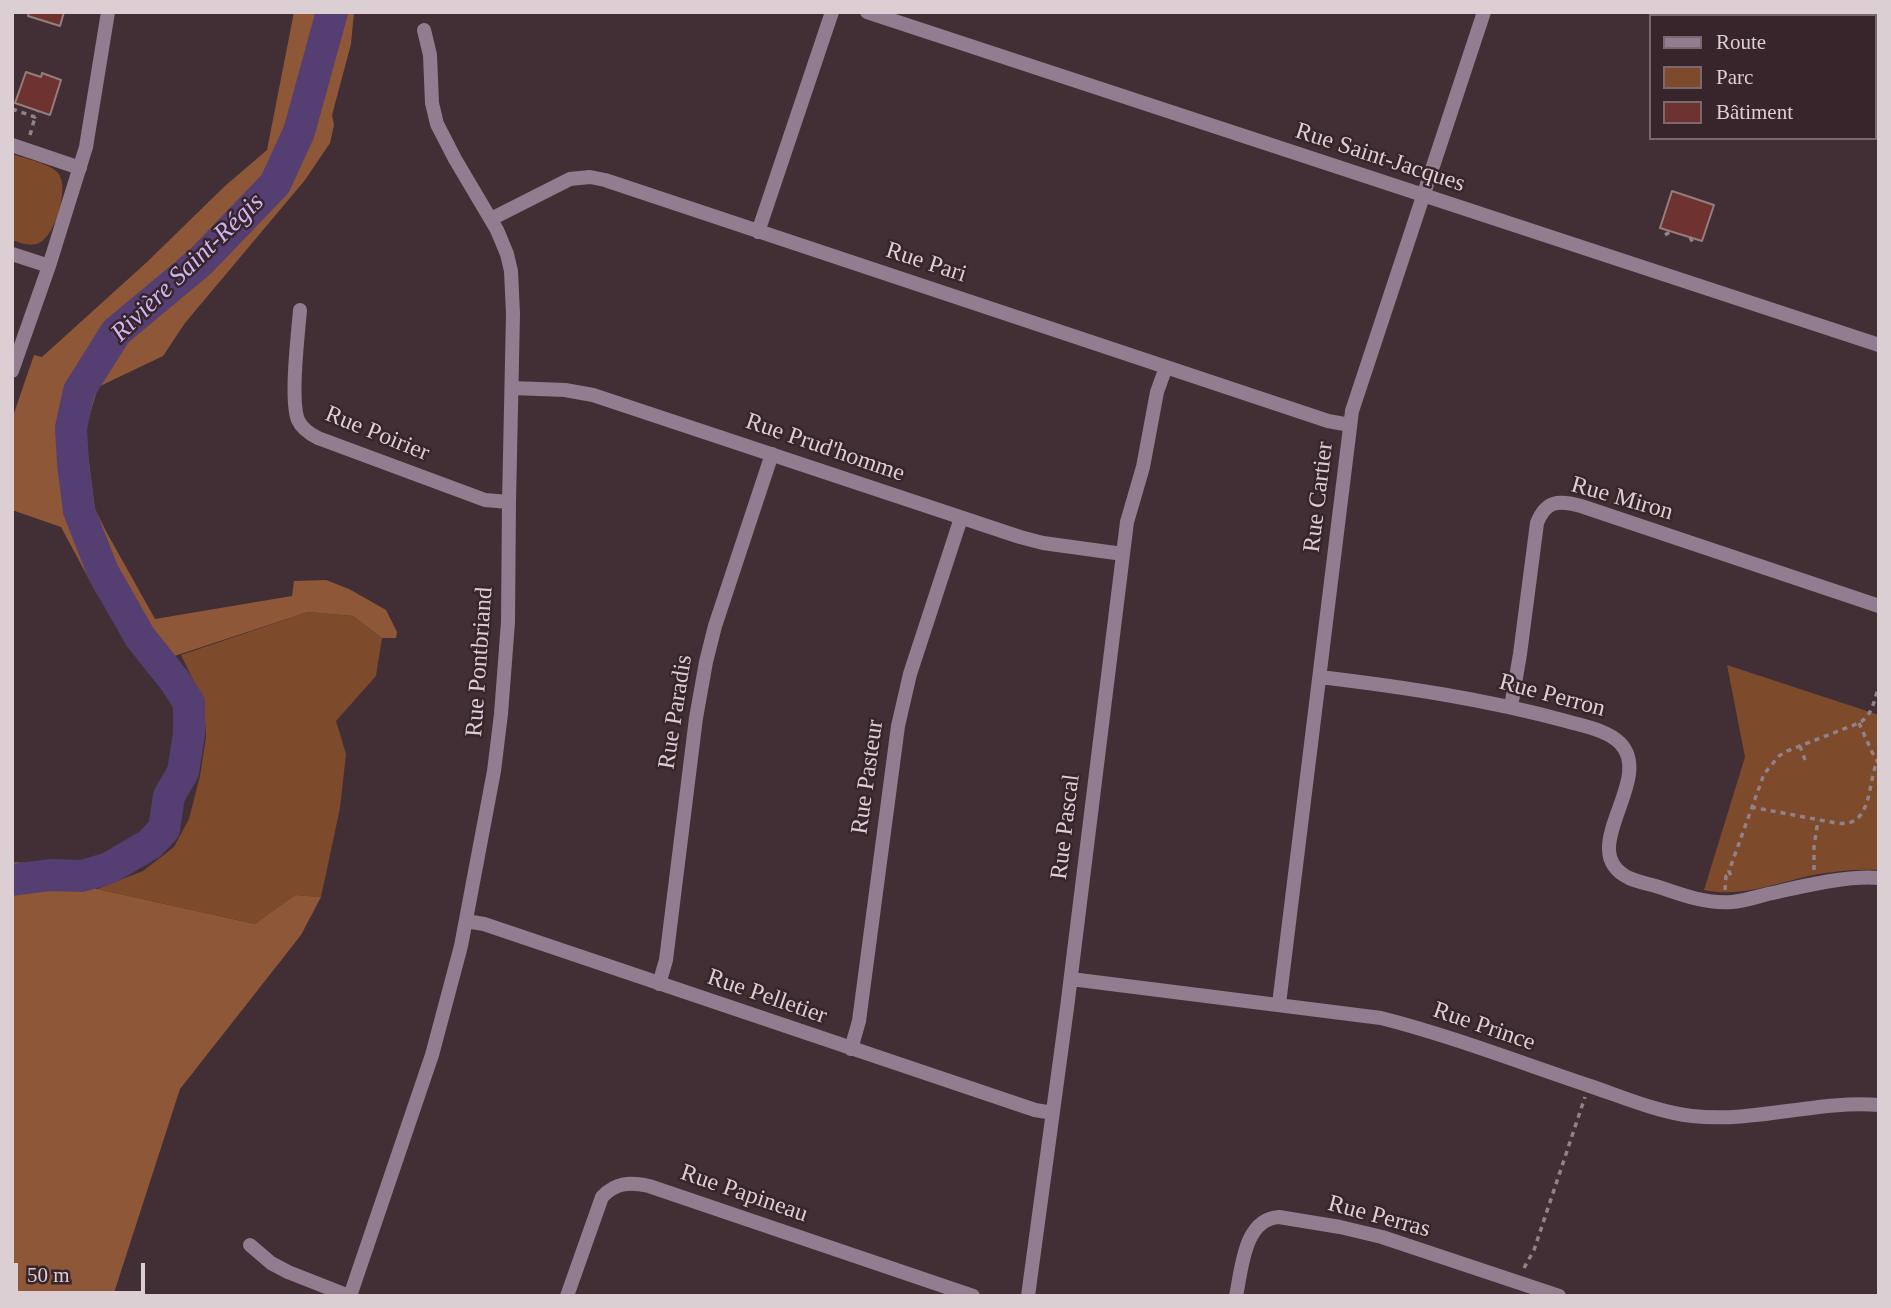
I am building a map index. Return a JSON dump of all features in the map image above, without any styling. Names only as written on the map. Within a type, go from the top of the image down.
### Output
[{"type":"street","points":[[12,371],[49,267],[89,134],[108,12]]},
{"type":"street","points":[[758,232],[832,12]]},
{"type":"street","name":"Rue Saint-Jacques","points":[[867,12],[1879,345]]},
{"type":"street","name":"Rue Cartier","points":[[1279,1004],[1355,399],[1484,12]]},
{"type":"street","name":"Rue Pontbriand","points":[[349,1296],[432,1055],[466,921],[491,793],[501,714],[508,622],[512,284],[503,241],[437,124],[432,103],[430,55],[424,30]]},
{"type":"street","points":[[12,145],[80,167]]},
{"type":"street","name":"Rue Pari","points":[[491,219],[570,180],[590,177],[605,180],[1328,421],[1350,425]]},
{"type":"street","points":[[12,254],[49,267]]},
{"type":"street","name":"Rue Poirier","points":[[300,310],[295,400],[302,427],[318,438],[485,500],[509,502]]},
{"type":"street","name":"Rue Pascal","points":[[1028,1296],[1071,979],[1123,554],[1157,392],[1166,367]]},
{"type":"street","name":"Rue Prud'homme","points":[[512,387],[565,390],[593,395],[1032,541],[1123,554]]},
{"type":"street","name":"Rue Paradis","points":[[659,984],[666,960],[696,718],[706,662],[715,626],[772,454]]},
{"type":"street","name":"Rue Miron","points":[[1511,707],[1537,523],[1544,510],[1556,503],[1581,506],[1879,606]]},
{"type":"street","name":"Rue Pasteur","points":[[851,1049],[859,1021],[898,726],[912,667],[961,518]]},
{"type":"street","name":"Rue Perron","points":[[1320,677],[1511,707],[1604,733],[1618,740],[1628,757],[1629,773],[1611,835],[1609,853],[1615,868],[1628,877],[1690,897],[1724,902],[1743,901],[1847,879],[1879,878]]},
{"type":"street","name":"Rue Pelletier","points":[[466,921],[484,924],[851,1049],[1035,1110],[1053,1113]]},
{"type":"street","name":"Rue Prince","points":[[1071,979],[1356,1014],[1403,1024],[1614,1095],[1692,1116],[1738,1116],[1851,1104],[1879,1105]]},
{"type":"street","name":"Rue Papineau","points":[[567,1296],[603,1197],[614,1187],[629,1183],[649,1186],[973,1296]]},
{"type":"street","name":"Rue Perras","points":[[1236,1296],[1251,1237],[1258,1225],[1271,1217],[1339,1227],[1382,1237],[1559,1296]]},
{"type":"street","points":[[250,1245],[271,1263],[288,1272],[349,1296]]},
{"type":"path","points":[[30,116],[32,108]]},
{"type":"path","points":[[12,109],[36,117],[38,111]]},
{"type":"path","points":[[1665,235],[1671,231]]},
{"type":"path","points":[[1690,237],[1694,245]]},
{"type":"path","points":[[1725,893],[1726,876],[1731,876],[1729,871],[1751,807],[1770,765],[1779,756],[1800,746],[1859,723],[1869,715],[1879,686]]},
{"type":"path","points":[[1751,807],[1844,825],[1856,820],[1864,809],[1878,763],[1859,723]]},
{"type":"path","points":[[1800,746],[1805,760]]},
{"type":"path","points":[[1813,875],[1818,820]]},
{"type":"path","points":[[1523,1273],[1534,1250],[1585,1097]]},
{"type":"green space","points":[[12,154],[50,167],[58,173],[61,180],[59,211],[45,239],[36,244],[12,240]]},
{"type":"green space","points":[[308,612],[353,616],[382,638],[376,676],[336,721],[346,754],[340,808],[321,897],[295,895],[255,924],[97,889],[143,871],[174,847],[189,819],[206,737],[204,702],[181,655]]},
{"type":"green space","points":[[1727,665],[1879,715],[1879,870],[1821,874],[1745,891],[1704,890],[1745,757]]},
{"type":"shaded area","points":[[294,12],[354,12],[351,44],[332,115],[334,125],[330,143],[305,180],[185,323],[163,356],[98,387],[85,431],[95,509],[155,619],[292,596],[294,581],[326,580],[349,589],[386,610],[397,632],[396,638],[382,638],[353,616],[308,612],[150,664],[97,594],[61,527],[12,510],[12,419],[34,355],[42,357],[267,150]]},
{"type":"shaded area","points":[[12,862],[39,864],[97,889],[255,924],[295,895],[321,897],[301,935],[180,1089],[113,1296],[12,1296]]},
{"type":"building","points":[[29,12],[64,12],[60,26],[28,16]]},
{"type":"building","points":[[26,72],[41,77],[42,73],[61,80],[50,115],[15,103]]},
{"type":"building","points":[[1672,191],[1714,205],[1702,241],[1660,228]]},
{"type":"waterway","name":"Rivière Saint-Régis","points":[[12,880],[50,875],[82,876],[109,868],[150,844],[164,829],[169,796],[183,772],[189,734],[189,703],[140,637],[103,572],[79,511],[71,428],[79,391],[116,332],[200,262],[275,184],[299,132],[332,12]]}]
